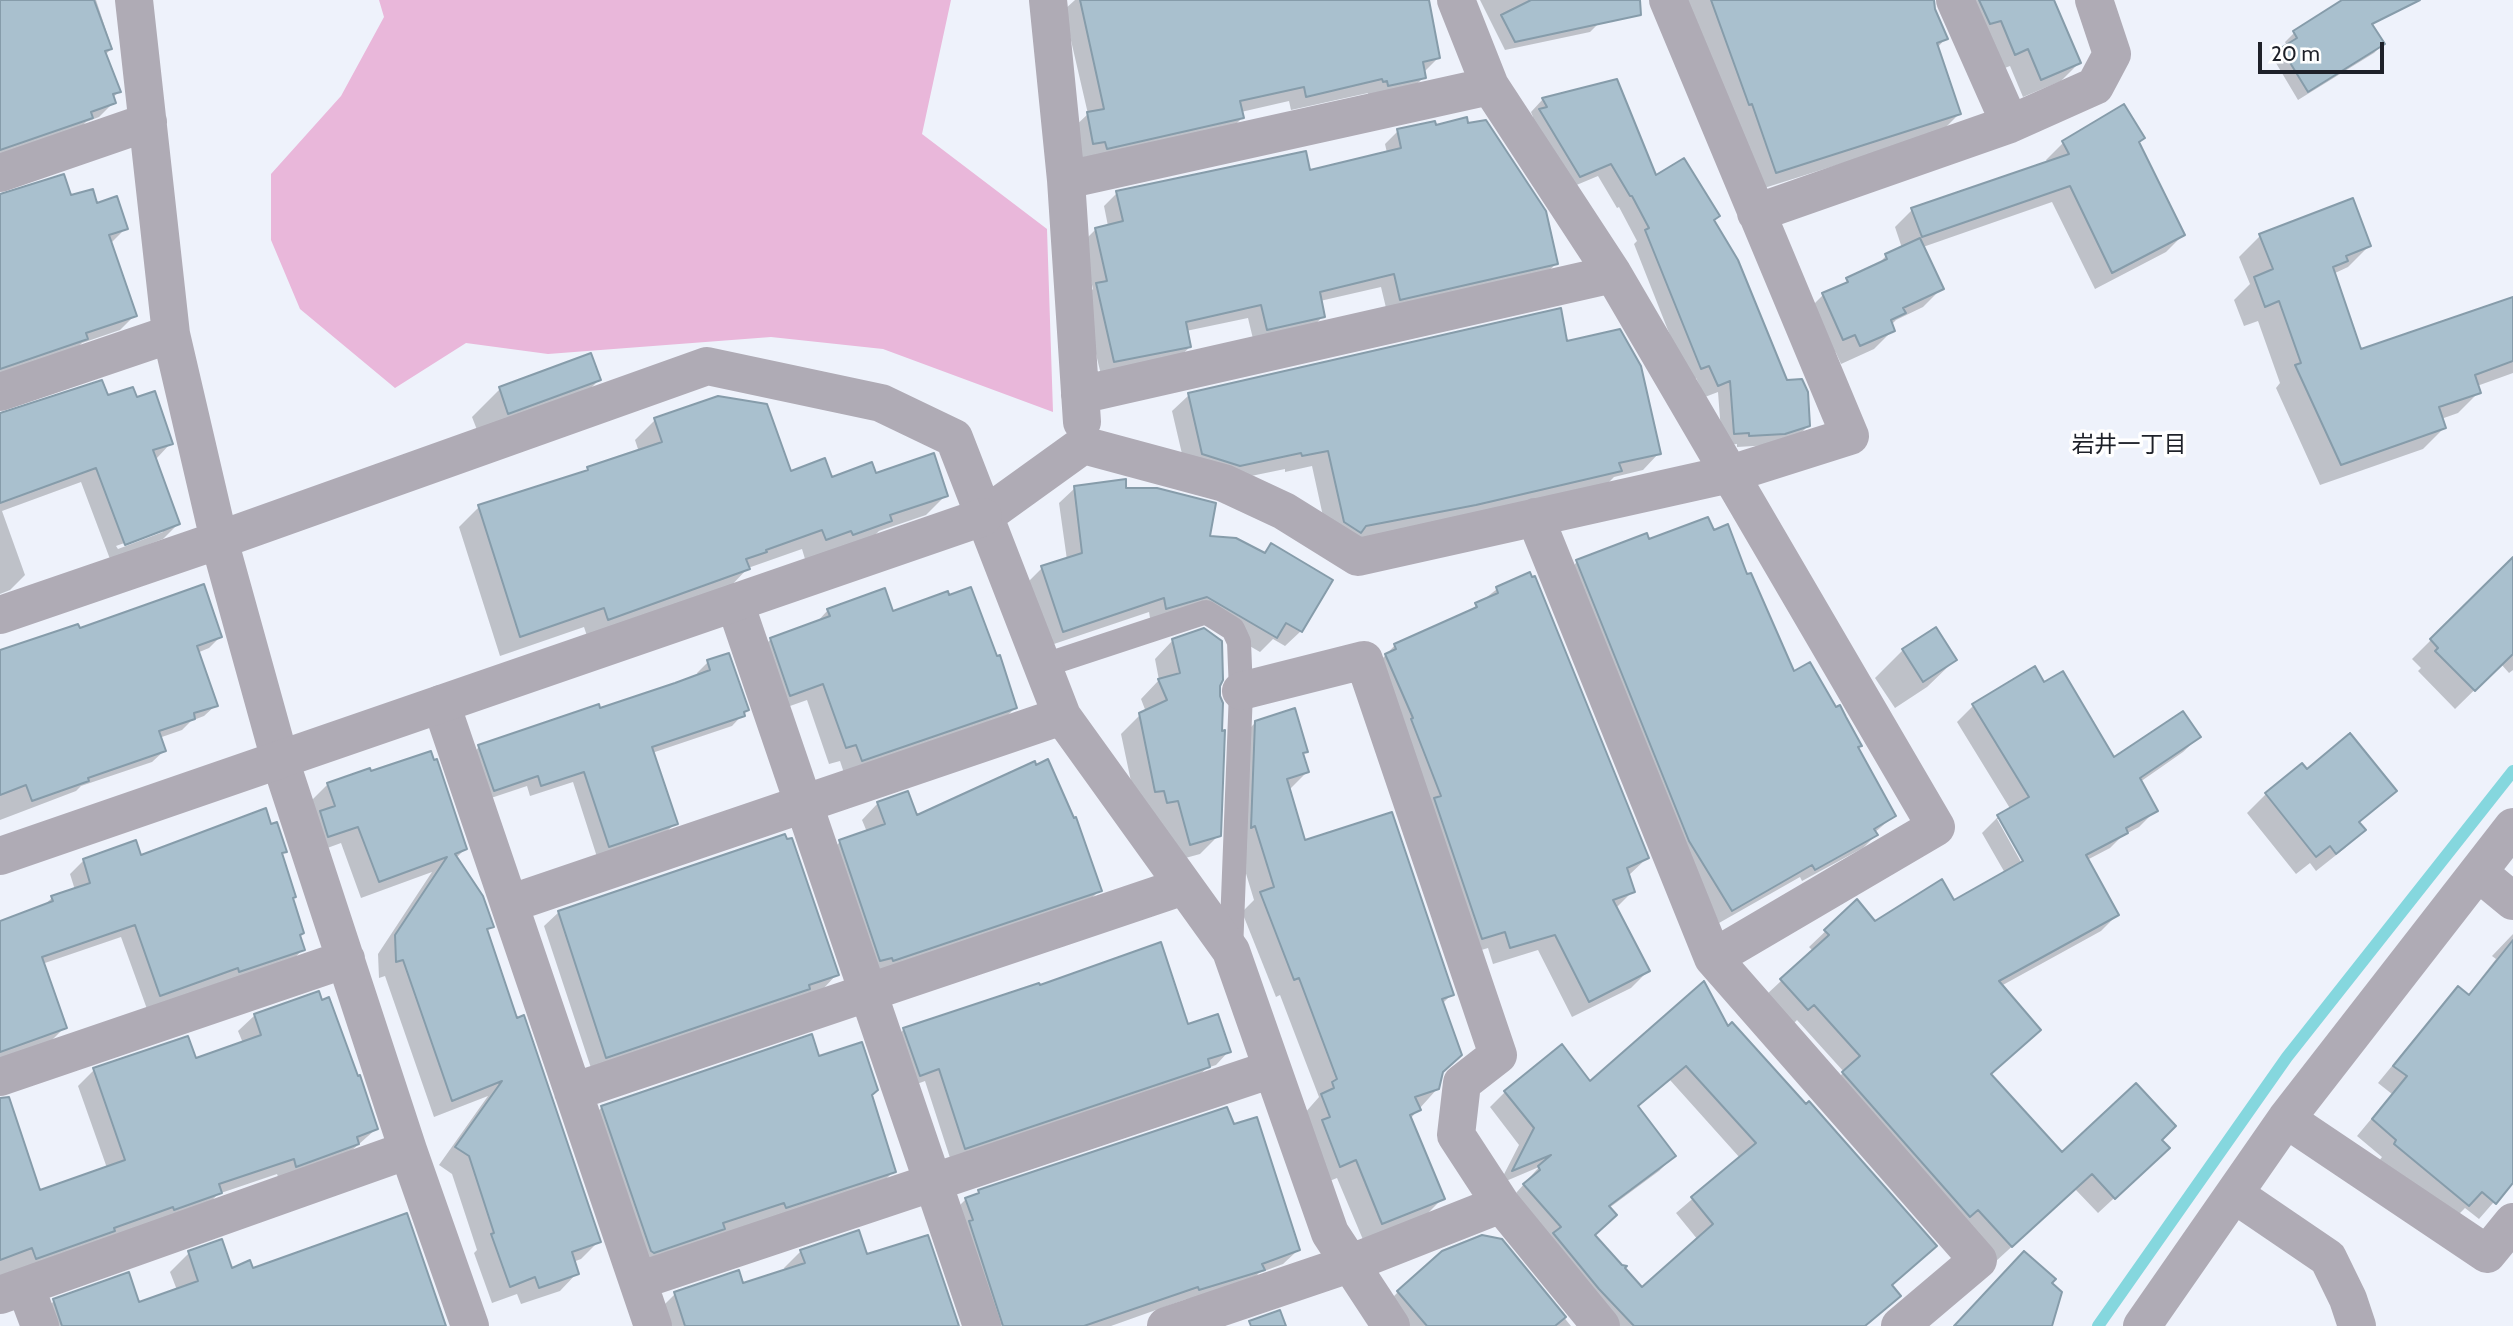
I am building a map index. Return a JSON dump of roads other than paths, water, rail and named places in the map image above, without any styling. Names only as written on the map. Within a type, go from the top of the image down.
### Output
[{"type":"street","points":[[134,0],[171,334],[219,540],[280,761],[408,1150],[470,1326]]},
{"type":"street","points":[[1048,0],[1066,180],[1083,444]]},
{"type":"street","points":[[1456,0],[1490,86],[1613,274],[1936,827],[1713,958]]},
{"type":"street","points":[[1083,444],[1224,483],[1284,511],[1358,557],[1730,474],[1850,436],[1668,0]]},
{"type":"street","points":[[1955,0],[2010,124]]},
{"type":"street","points":[[1756,213],[2010,124],[2095,86],[2112,54],[2094,0]]},
{"type":"street","points":[[1066,180],[1490,86]]},
{"type":"street","points":[[0,173],[148,122]]},
{"type":"street","points":[[1080,395],[1613,274]]},
{"type":"street","points":[[0,392],[171,334]]},
{"type":"street","points":[[0,615],[707,366],[881,403],[954,438],[1062,716],[1231,951],[1330,1233],[1391,1326]]},
{"type":"street","points":[[0,856],[983,516],[1083,444]]},
{"type":"street","points":[[1535,517],[1713,958],[1978,1260],[1900,1326]]},
{"type":"street","points":[[735,603],[982,1326]]},
{"type":"street","points":[[1241,691],[1364,660],[1498,1055],[1462,1083],[1456,1135],[1501,1204],[1601,1326]]},
{"type":"street","points":[[441,704],[653,1326]]},
{"type":"street","points":[[509,904],[1062,716]]},
{"type":"street","points":[[2142,1326],[2286,1119],[2513,827]]},
{"type":"street","points":[[2479,873],[2513,901]]},
{"type":"street","points":[[573,1092],[1184,887]]},
{"type":"street","points":[[0,1077],[346,959]]},
{"type":"street","points":[[638,1282],[1272,1069]]},
{"type":"street","points":[[2286,1119],[2500,1263],[2513,1222]]},
{"type":"street","points":[[40,1326],[12,1291],[408,1150]]},
{"type":"street","points":[[2234,1194],[2328,1258],[2348,1298],[2357,1326]]},
{"type":"street","points":[[1166,1326],[1349,1264],[1501,1204]]},
{"type":"lane","points":[[1042,666],[1206,612],[1233,629],[1239,642],[1241,691],[1231,951]]},
{"type":"waterway","points":[[2098,1326],[2287,1057],[2513,771]]},
{"type":"district","name":"岩井一丁目","points":[[2129,445]]}]
